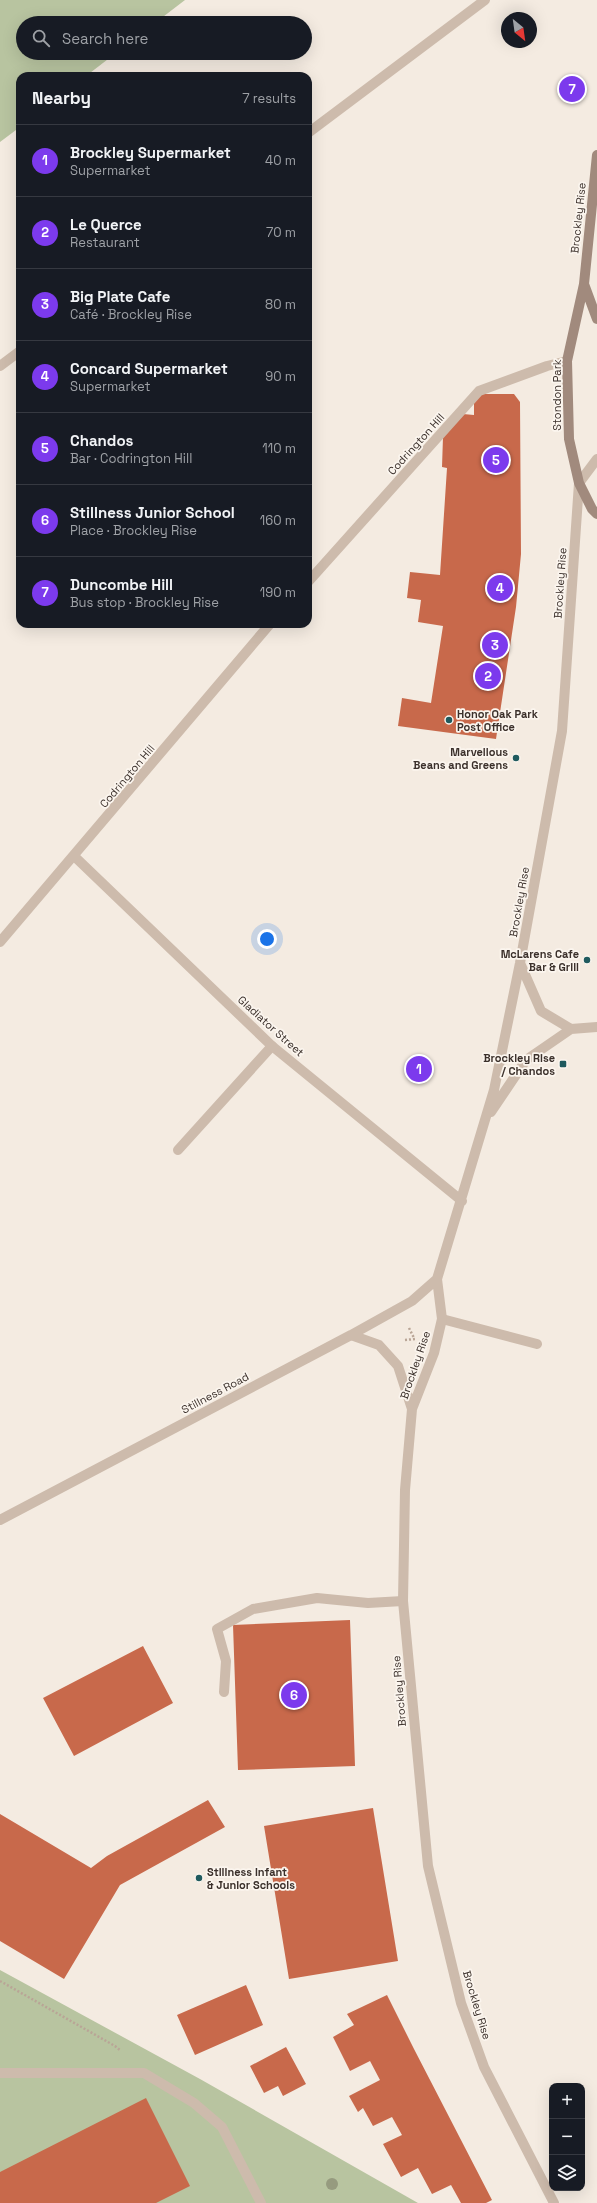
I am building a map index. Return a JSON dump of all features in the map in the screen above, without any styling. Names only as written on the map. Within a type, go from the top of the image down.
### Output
[{"type":"main road","name":"Brockley Rise","points":[[584,284],[597,155]]},
{"type":"main road","points":[[584,284],[597,319]]},
{"type":"main road","name":"Stondon Park","points":[[584,284],[567,361],[569,439],[579,483],[592,509],[597,514]]},
{"type":"street","points":[[312,130],[485,0]]},
{"type":"street","points":[[0,366],[16,354]]},
{"type":"street","name":"Codrington Hill","points":[[312,578],[479,391],[547,366],[567,361]]},
{"type":"street","points":[[579,483],[597,459]]},
{"type":"street","name":"Brockley Rise","points":[[554,2203],[484,2067],[461,2003],[428,1866],[403,1601],[405,1490],[412,1409],[434,1353],[442,1319],[437,1279],[462,1201],[494,1090],[520,963],[562,731],[579,483]]},
{"type":"street","name":"Codrington Hill","points":[[0,942],[267,628]]},
{"type":"street","name":"Gladiator Street","points":[[74,856],[272,1046],[462,1201]]},
{"type":"street","points":[[520,963],[541,1011],[570,1029]]},
{"type":"street","points":[[483,1124],[526,1060],[570,1029],[597,1027]]},
{"type":"street","points":[[178,1150],[272,1046]]},
{"type":"street","name":"Stillness Road","points":[[0,1520],[412,1301],[437,1279]]},
{"type":"street","points":[[442,1319],[537,1344]]},
{"type":"street","points":[[351,1334],[379,1345],[398,1366],[412,1409]]},
{"type":"street","points":[[224,1692],[226,1661],[217,1629],[253,1609],[317,1598],[368,1603],[403,1601]]},
{"type":"street","points":[[0,2073],[144,2073],[194,2103],[222,2127],[261,2203]]},
{"type":"path","points":[[408,1326],[418,1345]]},
{"type":"path","points":[[399,1340],[419,1339]]},
{"type":"path","points":[[0,1981],[115,2046],[144,2073]]},
{"type":"green space","points":[[0,0],[185,0],[164,16],[16,16],[16,60],[107,60],[91,72],[16,72],[16,130],[0,142]]},
{"type":"green space","points":[[0,1970],[200,2079],[418,2203],[0,2203]]},
{"type":"building","points":[[481,394],[514,394],[520,402],[521,554],[516,607],[496,739],[398,726],[402,698],[431,703],[443,626],[418,622],[421,600],[407,598],[410,572],[440,575],[447,468],[442,467],[443,437],[463,414],[474,415],[474,401]]},
{"type":"building","points":[[350,1620],[355,1766],[238,1770],[233,1625]]},
{"type":"building","points":[[143,1646],[173,1703],[74,1756],[43,1698]]},
{"type":"building","points":[[208,1800],[225,1827],[120,1885],[64,1979],[0,1941],[0,1814],[91,1868],[107,1856]]},
{"type":"building","points":[[373,1808],[398,1961],[289,1979],[264,1826]]},
{"type":"building","points":[[246,1985],[263,2025],[195,2055],[177,2015]]},
{"type":"building","points":[[387,1995],[492,2200],[486,2203],[461,2203],[451,2185],[432,2194],[418,2168],[401,2177],[383,2144],[402,2135],[392,2117],[373,2126],[363,2108],[358,2112],[349,2096],[380,2080],[370,2061],[350,2071],[333,2037],[354,2025],[347,2014]]},
{"type":"building","points":[[286,2047],[306,2084],[283,2096],[278,2086],[264,2093],[250,2066]]},
{"type":"building","points":[[146,2098],[190,2186],[156,2203],[0,2203],[0,2172]]},
{"type":"place","name":"Duncombe Hill","points":[[572,89]]},
{"type":"place","name":"Chandos","points":[[496,460]]},
{"type":"place","name":"Concard Supermarket","points":[[500,588]]},
{"type":"place","name":"Big Plate Cafe","points":[[495,645]]},
{"type":"place","name":"Le Querce","points":[[488,676]]},
{"type":"place","name":"Honor Oak Park Post Office","points":[[449,720]]},
{"type":"place","name":"Marvellous Beans and Greens","points":[[516,758]]},
{"type":"place","name":"McLarens Cafe Bar & Grill","points":[[587,960]]},
{"type":"place","name":"Brockley Rise / Chandos","points":[[563,1064]]},
{"type":"place","name":"Brockley Supermarket","points":[[419,1069]]},
{"type":"place","name":"Stillness Junior School","points":[[294,1695]]},
{"type":"place","name":"Stillness Infant & Junior Schools","points":[[199,1878]]}]
